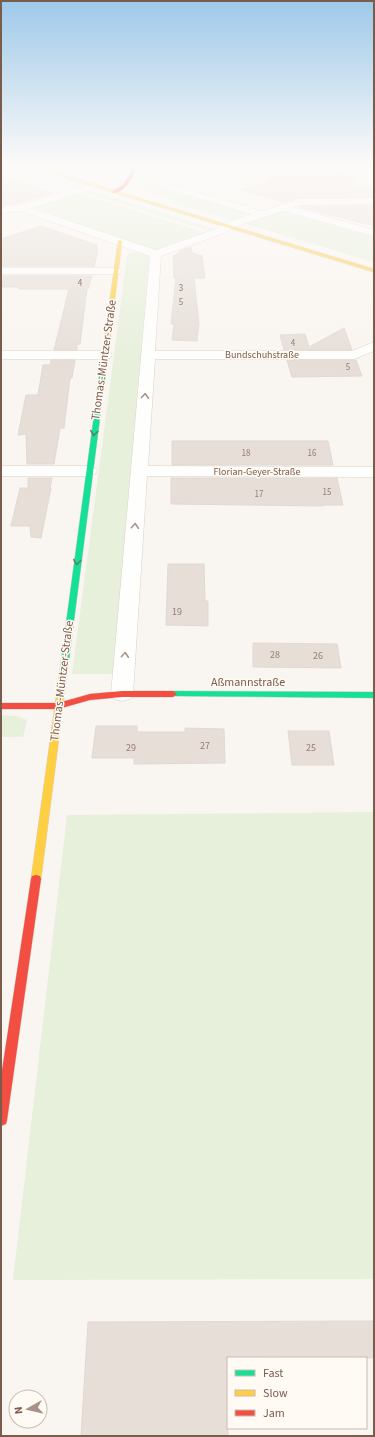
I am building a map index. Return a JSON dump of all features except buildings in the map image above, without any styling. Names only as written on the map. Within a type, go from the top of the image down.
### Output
[{"type":"street","points":[[91,232],[156,254],[217,232]]},
{"type":"street","points":[[247,232],[374,271]]},
{"type":"street","name":"Thomas-Müntzer-Straße","points":[[1,1120],[31,914],[120,242]]},
{"type":"street","points":[[122,694],[156,254]]},
{"type":"street","points":[[1,271],[116,271]]},
{"type":"street","name":"Bundschuhstraße","points":[[148,355],[354,355],[374,346]]},
{"type":"street","points":[[1,355],[105,355]]},
{"type":"street","points":[[1,471],[89,471]]},
{"type":"street","name":"Florian-Geyer-Straße","points":[[139,471],[374,472]]},
{"type":"street","name":"Aßmannstraße","points":[[1,706],[58,706],[90,697],[122,694],[374,695]]},
{"type":"green space","points":[[101,232],[207,233],[154,252]]},
{"type":"green space","points":[[273,232],[356,232],[374,237],[374,262]]},
{"type":"green space","points":[[138,252],[149,256],[113,674],[72,674],[127,256],[130,253]]},
{"type":"green space","points":[[1,715],[16,716],[27,720],[23,737],[1,737]]},
{"type":"green space","points":[[374,812],[374,1279],[13,1280],[67,815]]},
{"type":"traffic: fast","points":[[62,683],[106,348]]},
{"type":"traffic: fast","points":[[173,694],[374,695]]},
{"type":"traffic: slow","points":[[246,232],[374,271]]},
{"type":"traffic: slow","points":[[106,348],[120,241]]},
{"type":"traffic: slow","points":[[36,879],[62,683]]},
{"type":"traffic: jam","points":[[1,706],[58,706],[90,697],[122,694],[173,694]]},
{"type":"traffic: jam","points":[[1,1120],[36,879]]}]
